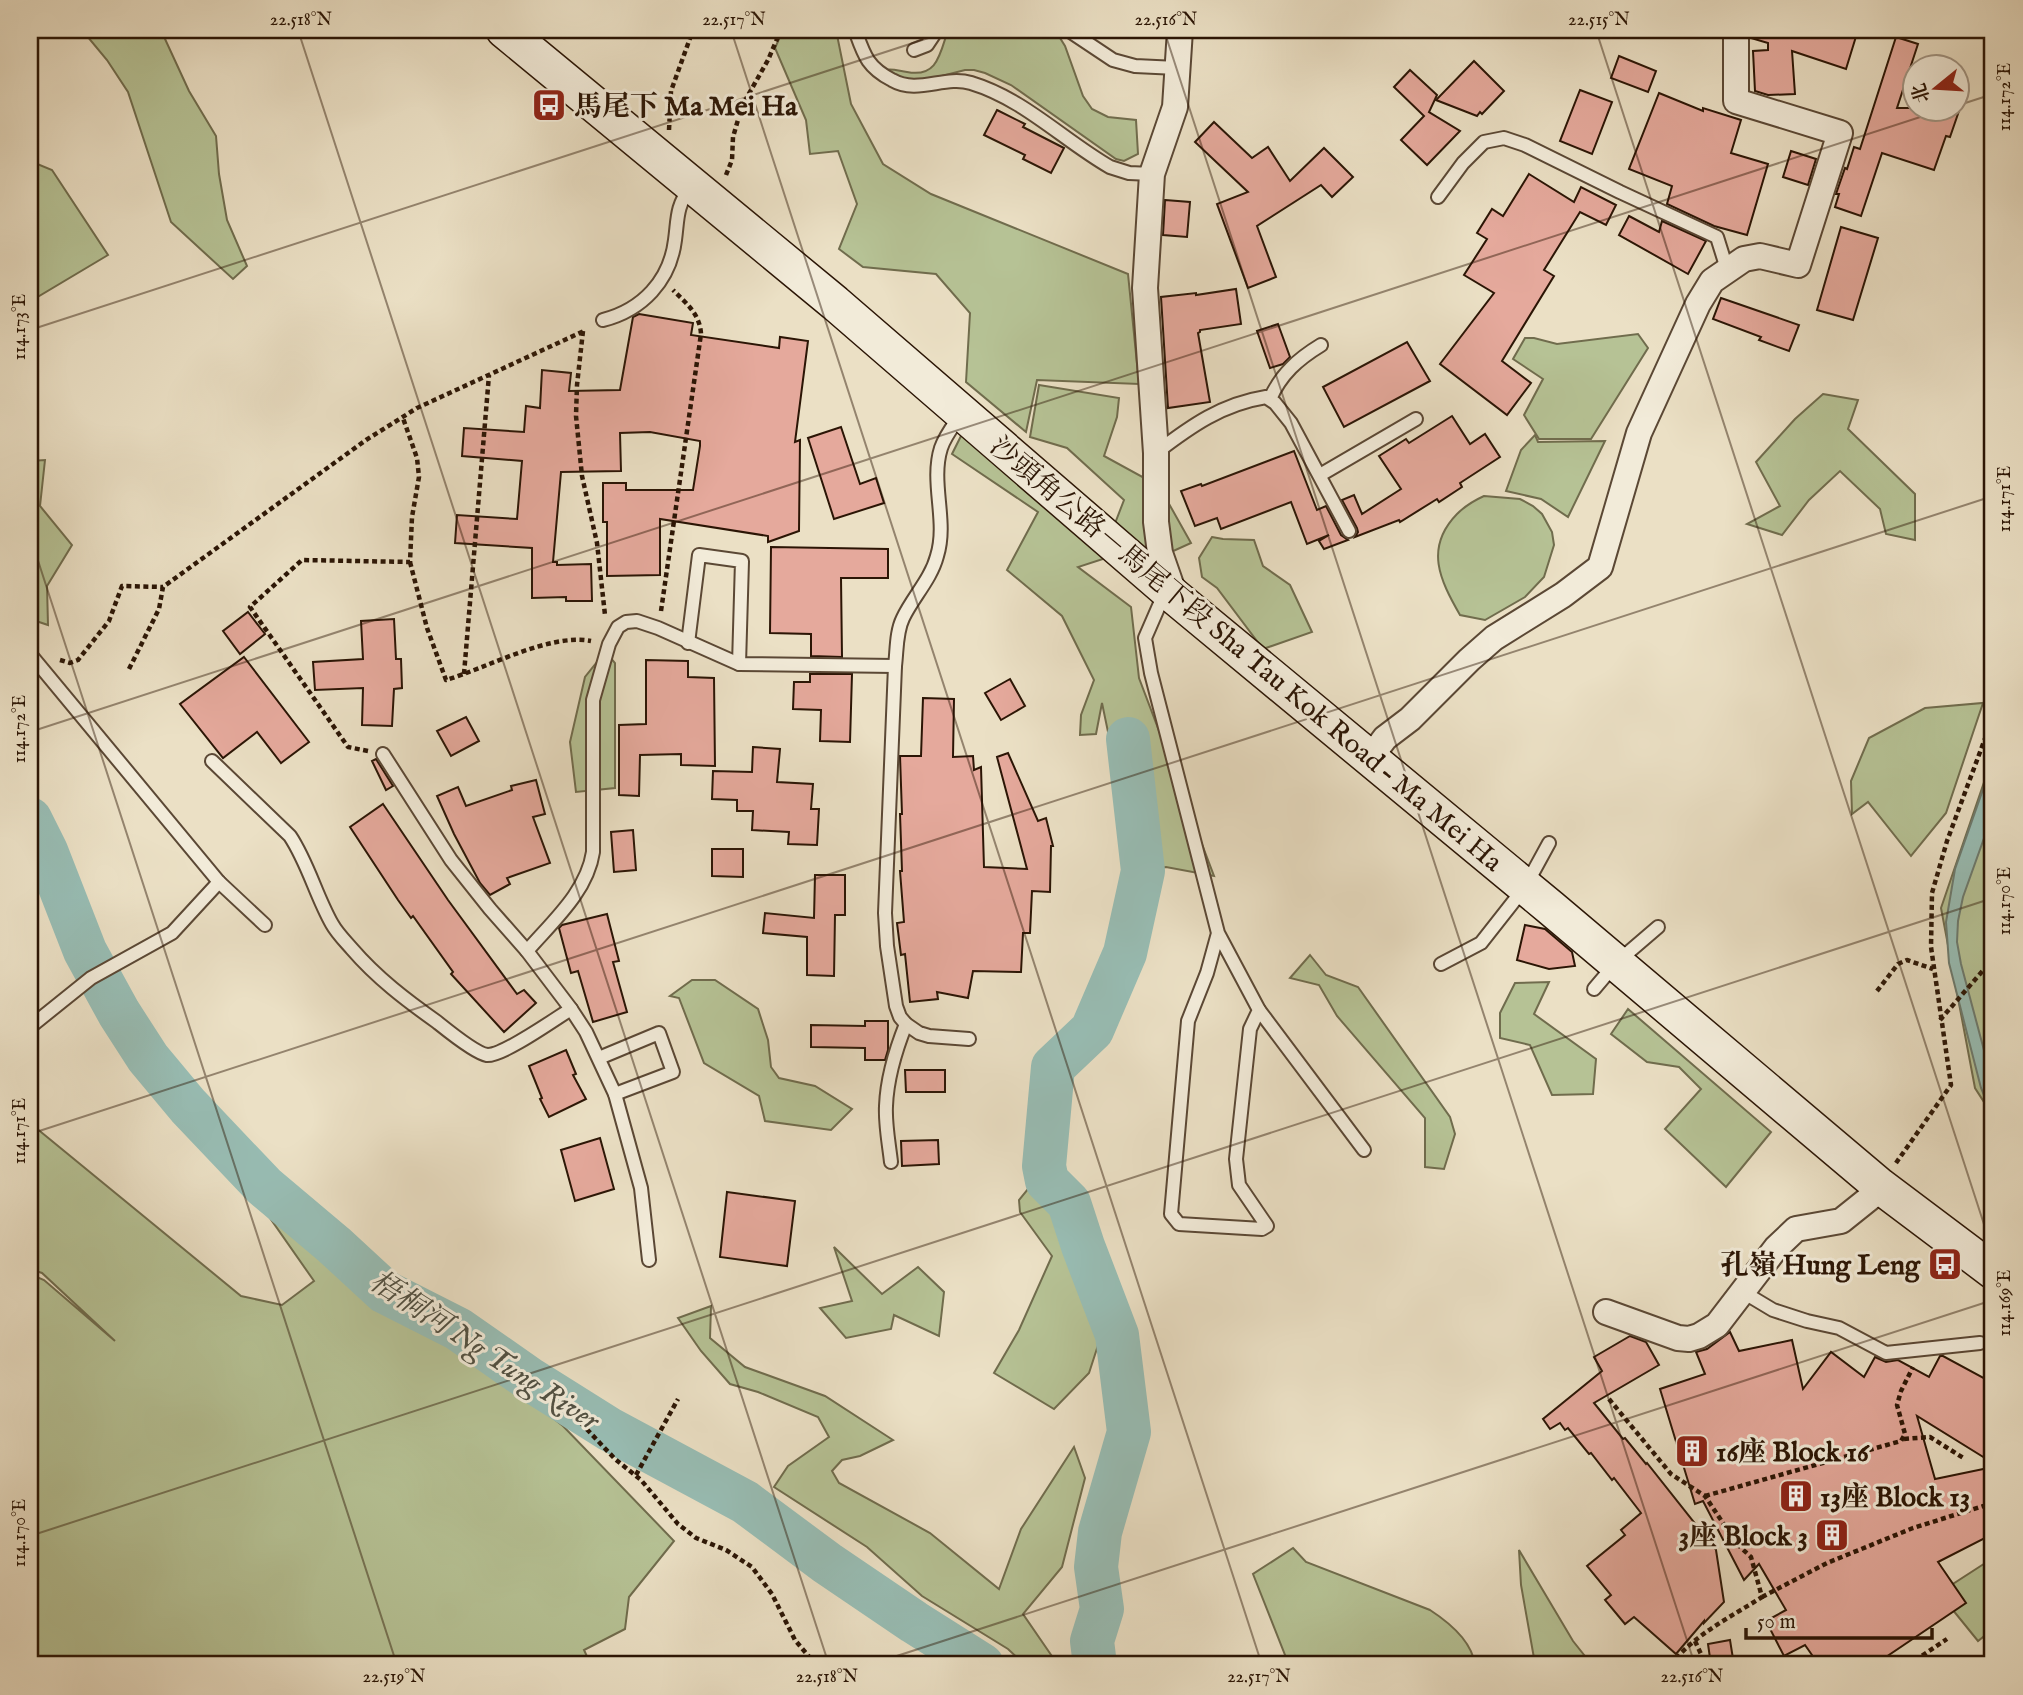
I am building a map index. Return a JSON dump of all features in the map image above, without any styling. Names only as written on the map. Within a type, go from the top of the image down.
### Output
[{"type":"main road","name":"沙頭角公路－馬尾下段 Sha Tau Kok Road – Ma Mei Ha","points":[[504,30],[709,181],[962,412],[1171,593],[1525,887],[1605,976],[1887,1177],[1993,1271]]},
{"type":"street","points":[[1171,593],[1160,552],[1156,522],[1156,453],[1145,288],[1152,174],[1175,107],[1180,30]]},
{"type":"street","points":[[1370,758],[1385,738],[1410,719],[1494,638],[1563,595],[1600,567],[1639,433],[1698,304],[1712,281],[1744,259],[1760,256],[1798,265],[1840,133],[1736,101],[1736,30]]},
{"type":"street","points":[[1606,1312],[1678,1338],[1689,1339],[1707,1332],[1717,1325],[1776,1248],[1796,1229],[1841,1222],[1871,1198],[1887,1177]]},
{"type":"lane","points":[[855,30],[866,59],[877,71],[893,81],[915,87],[942,82],[970,82],[1012,100],[1110,167],[1129,173],[1152,174]]},
{"type":"lane","points":[[914,50],[927,46],[937,30]]},
{"type":"lane","points":[[1068,30],[1116,61],[1135,66],[1177,68]]},
{"type":"lane","points":[[1438,197],[1463,163],[1483,142],[1504,138],[1525,145],[1717,237],[1727,269]]},
{"type":"lane","points":[[603,320],[621,315],[635,307],[662,280],[673,252],[681,200],[709,181]]},
{"type":"lane","points":[[1270,399],[1282,375],[1321,345]]},
{"type":"lane","points":[[1156,453],[1191,425],[1227,408],[1265,397],[1270,399],[1288,418],[1349,531]]},
{"type":"lane","points":[[962,412],[941,449],[937,474],[941,532],[937,556],[899,628],[895,666],[885,913],[891,976],[900,1017],[912,1030],[929,1036],[969,1039]]},
{"type":"lane","points":[[1320,475],[1416,419]]},
{"type":"lane","points":[[688,643],[699,555],[742,561],[739,664]]},
{"type":"lane","points":[[1171,593],[1145,638],[1151,673],[1218,933],[1259,1010],[1364,1150]]},
{"type":"lane","points":[[527,951],[575,895],[591,867],[591,714],[609,644],[618,627],[626,622],[637,621],[739,664],[895,666]]},
{"type":"lane","points":[[33,658],[219,882],[265,925]]},
{"type":"lane","points":[[383,754],[452,860],[527,951],[586,1032],[615,1094],[641,1188],[649,1260]]},
{"type":"lane","points":[[212,761],[290,836],[334,927],[370,970],[465,1043],[485,1054],[494,1053],[513,1045],[571,1009]]},
{"type":"lane","points":[[1441,964],[1481,943],[1525,887],[1549,843]]},
{"type":"lane","points":[[30,1027],[92,978],[172,933],[219,882]]},
{"type":"lane","points":[[1605,976],[1658,927]]},
{"type":"lane","points":[[1218,933],[1207,973],[1188,1021],[1171,1214],[1179,1224],[1262,1229],[1267,1226],[1238,1185],[1236,1159],[1250,1029],[1259,1010]]},
{"type":"lane","points":[[891,1162],[886,1100],[905,1024]]},
{"type":"lane","points":[[599,1058],[659,1033],[673,1072],[615,1094]]},
{"type":"lane","points":[[1743,1293],[1773,1310],[1839,1328],[1886,1353],[1980,1343]]},
{"type":"path","points":[[668,141],[671,92],[693,30]]},
{"type":"path","points":[[709,181],[732,160],[733,137],[748,92],[768,60],[780,30]]},
{"type":"path","points":[[658,628],[701,334],[698,318],[689,305],[662,280]]},
{"type":"path","points":[[33,658],[49,656],[70,663],[78,660],[109,621],[122,586],[163,587],[349,452],[417,408],[603,320]]},
{"type":"path","points":[[403,417],[417,458],[419,477],[412,517],[410,562],[427,628],[446,680],[551,643],[578,638],[609,644],[597,543],[582,476],[578,436],[577,385],[583,331]]},
{"type":"path","points":[[464,674],[489,375]]},
{"type":"path","points":[[383,754],[348,747],[250,607],[302,560],[410,562]]},
{"type":"path","points":[[129,668],[159,609],[163,587]]},
{"type":"path","points":[[1887,1177],[1951,1085],[1933,969],[1933,893],[1947,841],[1993,716]]},
{"type":"path","points":[[1940,1020],[1993,959]]},
{"type":"path","points":[[1877,991],[1898,964],[1907,960],[1933,969]]},
{"type":"path","points":[[1903,1438],[1905,1430],[1897,1405],[1920,1350]]},
{"type":"path","points":[[636,1475],[678,1399]]},
{"type":"path","points":[[1609,1399],[1671,1474],[1705,1496],[1737,1544],[1751,1557],[1762,1597]]},
{"type":"path","points":[[581,1423],[615,1459],[636,1475],[678,1524],[696,1538],[726,1550],[751,1567],[772,1594],[795,1640],[816,1665]]},
{"type":"path","points":[[1705,1496],[1898,1442],[1903,1438],[1930,1437],[1965,1459]]},
{"type":"path","points":[[1671,1665],[1695,1641],[1762,1597],[1827,1563],[1913,1528],[1993,1503]]},
{"type":"path","points":[[1908,1665],[1947,1639]]},
{"type":"path","points":[[1695,1641],[1706,1665]]},
{"type":"green space","points":[[82,30],[175,30],[165,39],[189,91],[216,136],[227,220],[247,266],[233,279],[171,222],[128,92],[107,60]]},
{"type":"green space","points":[[783,30],[836,30],[851,104],[883,164],[931,194],[1128,274],[1139,384],[1037,380],[1026,432],[966,382],[970,313],[936,274],[863,267],[839,249],[857,204],[838,151],[810,154],[806,120],[775,48]]},
{"type":"green space","points":[[948,30],[1055,30],[1065,46],[1083,96],[1092,109],[1108,117],[1136,120],[1138,154],[1124,161],[1116,159],[1011,85],[985,73],[965,70],[926,80],[902,80],[885,70],[917,73],[925,71],[940,55]]},
{"type":"green space","points":[[30,161],[52,170],[108,255],[36,298],[30,308]]},
{"type":"green space","points":[[1638,334],[1648,348],[1591,439],[1539,439],[1524,415],[1543,379],[1513,359],[1525,338],[1557,344]]},
{"type":"green space","points":[[1039,385],[1119,398],[1117,417],[1104,456],[1159,486],[1191,543],[1149,562],[1114,526],[1124,500],[1067,448],[1030,437]]},
{"type":"green space","points":[[1823,394],[1858,400],[1848,429],[1915,494],[1915,540],[1886,534],[1880,509],[1840,471],[1809,500],[1782,535],[1747,524],[1780,506],[1756,462],[1795,419]]},
{"type":"green space","points":[[970,418],[1112,556],[1078,567],[1131,607],[1139,678],[1214,876],[1166,867],[1124,876],[1123,804],[1102,703],[1096,734],[1080,735],[1081,715],[1094,680],[1062,616],[1007,570],[1038,512],[952,454]]},
{"type":"green space","points":[[1535,435],[1538,442],[1605,441],[1568,517],[1541,499],[1506,491],[1521,450]]},
{"type":"green space","points":[[45,460],[40,506],[72,545],[47,586],[48,625],[30,619],[30,461]]},
{"type":"green space","points":[[1484,496],[1520,499],[1533,506],[1542,514],[1552,532],[1554,545],[1544,577],[1525,597],[1485,620],[1460,615],[1446,589],[1438,552],[1447,527],[1457,514]]},
{"type":"green space","points":[[1212,537],[1254,540],[1263,566],[1290,585],[1312,632],[1263,649],[1217,588],[1202,577],[1199,558]]},
{"type":"green space","points":[[601,657],[610,657],[615,663],[615,788],[576,792],[570,742],[585,677]]},
{"type":"green space","points":[[1983,703],[1946,813],[1911,856],[1868,802],[1852,814],[1851,781],[1869,738],[1925,708]]},
{"type":"green space","points":[[1993,756],[1993,1116],[1975,1088],[1941,908]]},
{"type":"green space","points":[[1310,955],[1326,975],[1358,987],[1450,1117],[1455,1134],[1444,1169],[1425,1167],[1425,1118],[1337,1016],[1319,985],[1290,978]]},
{"type":"green space","points":[[692,980],[715,980],[758,1009],[768,1040],[771,1067],[779,1078],[815,1086],[852,1109],[831,1130],[765,1121],[759,1096],[704,1063],[679,998],[670,996]]},
{"type":"green space","points":[[1549,982],[1534,1014],[1596,1059],[1593,1094],[1552,1095],[1530,1045],[1500,1038],[1500,1013],[1515,983]]},
{"type":"green space","points":[[1628,1009],[1771,1132],[1726,1187],[1665,1129],[1701,1089],[1679,1067],[1647,1062],[1611,1034]]},
{"type":"green space","points":[[30,1123],[241,1296],[282,1305],[314,1281],[270,1218],[295,1191],[437,1326],[563,1426],[674,1541],[629,1597],[625,1629],[584,1650],[591,1665],[30,1665],[30,1274],[44,1280],[115,1341],[42,1273],[30,1269]]},
{"type":"green space","points":[[1036,1179],[1054,1198],[1073,1227],[1060,1241],[1101,1336],[1089,1373],[1054,1409],[994,1373],[1019,1330],[1052,1256],[1020,1212],[1019,1200]]},
{"type":"green space","points":[[834,1247],[882,1294],[918,1267],[944,1292],[939,1336],[894,1315],[891,1329],[846,1338],[820,1308],[852,1301]]},
{"type":"green space","points":[[711,1306],[710,1338],[745,1367],[825,1396],[893,1440],[860,1456],[842,1460],[832,1471],[839,1483],[930,1533],[999,1589],[1021,1529],[1074,1447],[1085,1478],[1062,1567],[1023,1614],[1058,1665],[1025,1665],[1008,1649],[922,1596],[867,1547],[774,1487],[788,1466],[829,1437],[818,1417],[758,1392],[730,1384],[701,1351],[678,1318]]},
{"type":"green space","points":[[1293,1548],[1306,1562],[1430,1610],[1465,1640],[1475,1665],[1289,1665],[1253,1574]]},
{"type":"green space","points":[[1519,1550],[1573,1641],[1592,1665],[1534,1665],[1521,1585]]},
{"type":"green space","points":[[1993,1558],[1993,1629],[1978,1641],[1939,1593]]},
{"type":"water","points":[[1993,761],[1993,813],[1963,897],[1957,942],[1993,1084],[1993,1117],[1981,1088],[1949,963],[1946,922],[1955,869]]},
{"type":"building","points":[[1751,30],[1858,30],[1846,69],[1792,51],[1795,94],[1768,95],[1755,91],[1753,51],[1768,50],[1768,43],[1751,38]]},
{"type":"building","points":[[1896,37],[1918,44],[1915,52],[1900,52],[1900,99],[1897,108],[1900,108],[1900,122],[1955,122],[1950,137],[1946,136],[1934,170],[1882,153],[1861,216],[1835,207],[1839,194],[1836,194],[1854,147],[1860,149]]},
{"type":"building","points":[[1619,56],[1656,71],[1648,92],[1611,78]]},
{"type":"building","points":[[1474,61],[1504,91],[1477,116],[1436,100]]},
{"type":"building","points":[[1410,70],[1437,95],[1429,112],[1460,131],[1427,165],[1401,140],[1424,116],[1394,87]]},
{"type":"building","points":[[1580,90],[1612,102],[1592,154],[1560,141]]},
{"type":"building","points":[[1659,93],[1703,111],[1703,108],[1741,120],[1731,153],[1768,164],[1747,235],[1714,226],[1667,204],[1672,186],[1629,169]]},
{"type":"building","points":[[997,110],[1064,148],[1051,173],[1023,159],[1025,155],[984,135]]},
{"type":"building","points":[[1214,122],[1252,158],[1268,147],[1290,181],[1324,148],[1353,177],[1332,197],[1321,185],[1257,226],[1276,277],[1248,288],[1217,204],[1248,192],[1195,142]]},
{"type":"building","points":[[1791,151],[1816,159],[1808,185],[1783,177]]},
{"type":"building","points":[[1529,174],[1574,202],[1581,187],[1616,205],[1606,225],[1580,212],[1544,270],[1554,276],[1502,361],[1531,383],[1507,415],[1440,364],[1494,293],[1464,275],[1487,239],[1477,233],[1492,209],[1503,216]]},
{"type":"building","points":[[1165,200],[1190,202],[1187,237],[1163,235]]},
{"type":"building","points":[[1629,216],[1659,232],[1662,221],[1706,241],[1688,274],[1619,235]]},
{"type":"building","points":[[1841,227],[1878,238],[1853,320],[1817,310]]},
{"type":"building","points":[[1236,289],[1241,324],[1200,330],[1198,333],[1210,402],[1168,408],[1161,297]]},
{"type":"building","points":[[1721,298],[1799,325],[1789,351],[1713,319]]},
{"type":"building","points":[[639,314],[693,323],[691,335],[779,348],[780,337],[808,341],[795,442],[800,440],[799,531],[768,542],[768,536],[660,519],[660,575],[607,576],[607,522],[603,522],[603,483],[626,483],[626,490],[693,490],[700,446],[700,441],[650,432],[620,433],[621,471],[561,472],[553,562],[557,562],[557,565],[591,564],[592,601],[566,601],[566,597],[532,598],[532,548],[455,543],[457,515],[517,519],[522,461],[462,456],[464,428],[524,432],[526,406],[540,408],[542,370],[571,373],[569,391],[620,390],[633,317]]},
{"type":"building","points":[[1278,324],[1290,357],[1283,364],[1270,368],[1257,331]]},
{"type":"building","points":[[1407,342],[1430,381],[1344,427],[1323,387]]},
{"type":"building","points":[[1452,416],[1470,444],[1485,434],[1500,457],[1460,483],[1462,487],[1439,502],[1437,499],[1400,522],[1399,520],[1355,537],[1357,528],[1342,500],[1354,495],[1362,514],[1401,489],[1379,456],[1406,439],[1409,443]]},
{"type":"building","points":[[841,427],[860,484],[876,478],[884,503],[834,519],[808,438]]},
{"type":"building","points":[[1294,451],[1317,510],[1326,506],[1341,535],[1348,540],[1324,549],[1319,541],[1329,535],[1307,544],[1291,502],[1221,529],[1217,518],[1195,526],[1181,491],[1201,484],[1202,486]]},
{"type":"building","points":[[771,547],[888,549],[888,578],[841,578],[842,657],[811,656],[811,634],[770,633]]},
{"type":"building","points":[[248,612],[265,634],[240,654],[223,631]]},
{"type":"building","points":[[394,619],[396,659],[401,659],[402,688],[394,689],[392,726],[362,725],[363,688],[315,690],[313,662],[363,659],[361,621]]},
{"type":"building","points":[[244,657],[309,742],[281,763],[257,732],[223,758],[180,704]]},
{"type":"building","points":[[646,660],[688,661],[688,677],[714,678],[715,766],[681,765],[681,754],[640,755],[639,796],[619,795],[619,725],[646,724]]},
{"type":"building","points":[[810,674],[852,674],[850,742],[820,741],[821,710],[793,709],[794,682],[810,682]]},
{"type":"building","points":[[1010,679],[1025,706],[1001,720],[985,693]]},
{"type":"building","points":[[923,698],[954,699],[953,757],[973,756],[974,770],[981,767],[984,867],[1027,869],[997,757],[1008,753],[1038,821],[1046,818],[1053,846],[1050,892],[1032,891],[1030,933],[1023,933],[1021,972],[973,971],[968,998],[937,992],[938,999],[910,1002],[905,954],[901,955],[897,923],[904,922],[900,871],[900,756],[921,756]]},
{"type":"building","points":[[466,717],[479,741],[451,756],[437,731]]},
{"type":"building","points":[[753,747],[780,749],[777,782],[813,784],[811,809],[819,809],[817,845],[788,844],[789,832],[752,830],[753,811],[737,811],[737,800],[712,799],[713,771],[752,772]]},
{"type":"building","points":[[376,759],[393,786],[386,790],[372,761]]},
{"type":"building","points":[[536,780],[545,814],[533,817],[550,863],[507,878],[510,884],[490,895],[480,883],[437,796],[458,787],[466,806],[512,790],[511,786]]},
{"type":"building","points":[[383,804],[448,900],[517,994],[524,990],[536,1003],[504,1032],[451,974],[453,972],[413,916],[411,918],[398,900],[350,827]]},
{"type":"building","points":[[633,830],[636,870],[614,872],[611,832]]},
{"type":"building","points":[[712,849],[743,849],[743,877],[712,876]]},
{"type":"building","points":[[815,875],[845,875],[845,915],[835,915],[834,976],[807,975],[807,937],[763,933],[765,913],[814,918]]},
{"type":"building","points":[[607,914],[619,961],[613,962],[627,1012],[593,1022],[578,971],[571,973],[559,928]]},
{"type":"building","points":[[1525,925],[1545,929],[1572,952],[1575,966],[1549,969],[1517,960]]},
{"type":"building","points":[[865,1021],[888,1021],[888,1050],[885,1060],[865,1060],[865,1048],[811,1047],[811,1025],[865,1026]]},
{"type":"building","points":[[566,1050],[576,1074],[573,1075],[586,1099],[549,1117],[529,1066]]},
{"type":"building","points":[[905,1070],[945,1070],[945,1092],[906,1092]]},
{"type":"building","points":[[600,1138],[614,1189],[575,1201],[561,1150]]},
{"type":"building","points":[[938,1140],[939,1164],[902,1166],[901,1141]]},
{"type":"building","points":[[727,1192],[795,1201],[787,1266],[720,1257]]},
{"type":"building","points":[[1730,1332],[1739,1351],[1792,1340],[1803,1389],[1831,1352],[1864,1377],[1875,1357],[1886,1362],[1898,1360],[1929,1377],[1940,1356],[1943,1356],[1993,1383],[1993,1463],[1917,1416],[1935,1479],[1993,1467],[1993,1534],[1938,1562],[1966,1603],[1874,1665],[1819,1665],[1805,1645],[1784,1656],[1766,1621],[1786,1610],[1759,1564],[1744,1580],[1703,1501],[1695,1504],[1660,1389],[1705,1374],[1696,1352],[1707,1349]]},
{"type":"building","points":[[1630,1336],[1646,1342],[1659,1365],[1594,1403],[1647,1463],[1716,1550],[1724,1602],[1676,1654],[1634,1617],[1625,1624],[1605,1600],[1611,1595],[1587,1566],[1625,1535],[1621,1530],[1641,1513],[1614,1478],[1612,1480],[1568,1428],[1565,1430],[1560,1423],[1550,1429],[1543,1419],[1602,1371],[1594,1357]]},
{"type":"building","points":[[1730,1640],[1734,1665],[1711,1665],[1708,1644]]},
{"type":"waterway","points":[[1095,1665],[1092,1641],[1102,1609],[1096,1567],[1100,1532],[1129,1432],[1117,1335],[1069,1203],[1047,1181],[1044,1166],[1053,1067],[1092,1030],[1125,953],[1143,871],[1128,739]]},
{"type":"waterway","name":"梧桐河 Ng Tung River","points":[[30,819],[46,851],[85,951],[119,1013],[148,1058],[188,1106],[264,1186],[385,1292],[458,1329],[531,1380],[609,1429],[745,1502],[827,1563],[982,1665]]},
{"type":"place","name":"馬尾下 Ma Mei Ha","points":[[549,105]]},
{"type":"place","name":"孔嶺 Hung Leng","points":[[1945,1264]]},
{"type":"place","name":"16座 Block 16","points":[[1692,1451]]},
{"type":"place","name":"13座 Block 13","points":[[1796,1496]]},
{"type":"place","name":"3座 Block 3","points":[[1832,1535]]}]
